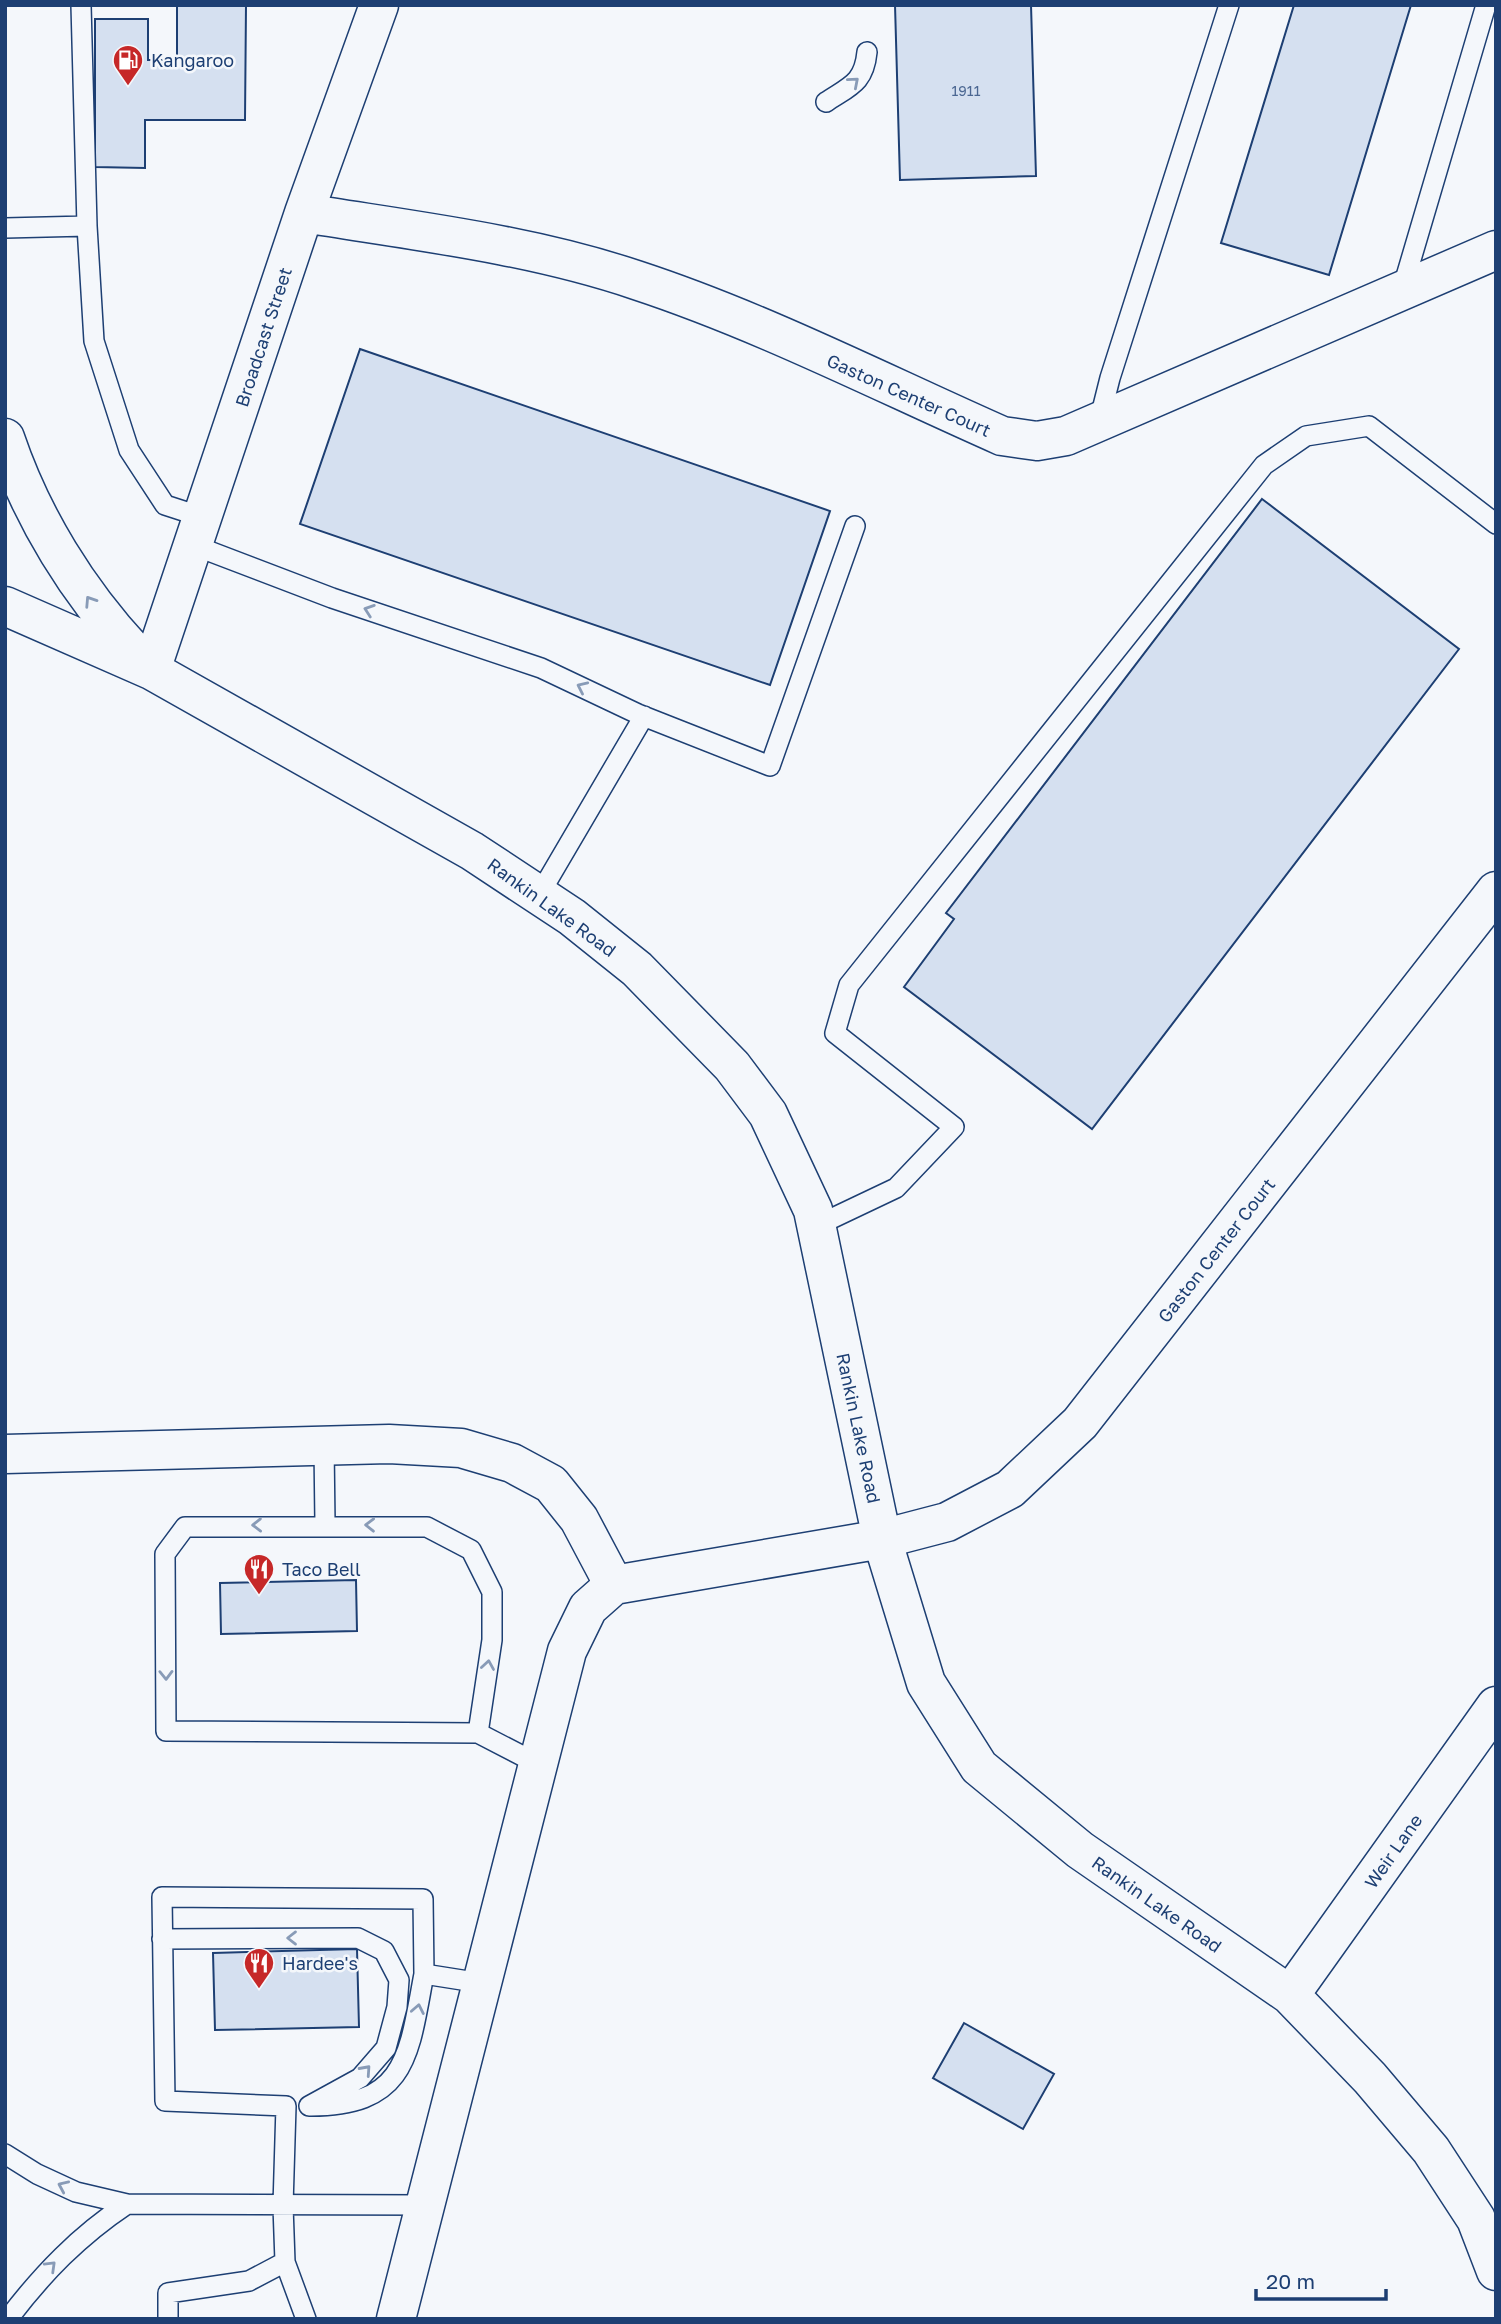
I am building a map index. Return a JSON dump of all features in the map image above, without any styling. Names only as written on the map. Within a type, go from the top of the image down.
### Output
[{"type":"street","name":"Broadcast Street","points":[[151,670],[304,213],[379,5]]},
{"type":"street","name":"Gaston Center Court","points":[[304,213],[461,238],[581,263],[638,280],[728,315],[1002,436],[1037,441],[1066,436],[1496,250]]},
{"type":"street","name":"Rankin Lake Road","points":[[5,438],[56,550],[97,612],[151,670]]},
{"type":"street","name":"Rankin Lake Road","points":[[5,606],[151,670],[472,851],[572,917],[636,969],[732,1066],[768,1114],[813,1210],[881,1539],[926,1683],[978,1767],[1080,1850],[1290,1995],[1370,2078],[1431,2150],[1476,2219],[1496,2271]]},
{"type":"street","name":"Gaston Center Court","points":[[614,1585],[881,1539],[947,1522],[1010,1489],[1080,1423],[1496,891]]},
{"type":"street","points":[[5,1454],[389,1444],[461,1448],[512,1464],[551,1484],[579,1519],[614,1585],[588,1608],[567,1651],[396,2319]]},
{"type":"street","name":"Weir Lane","points":[[1290,1995],[1496,1706]]},
{"type":"lane","points":[[81,5],[87,226],[94,341],[129,450],[165,505],[198,531],[332,598],[541,668],[644,716],[770,766],[855,526]]},
{"type":"lane","points":[[1099,422],[1110,378],[1230,5]]},
{"type":"lane","points":[[1402,291],[1486,5]]},
{"type":"lane","points":[[826,102],[860,79],[866,69],[867,52]]},
{"type":"lane","points":[[5,228],[87,226]]},
{"type":"lane","points":[[816,1226],[896,1188],[954,1127],[835,1033],[849,985],[1264,465],[1306,436],[1369,426],[1496,524]]},
{"type":"lane","points":[[539,895],[644,716]]},
{"type":"lane","points":[[324,1446],[325,1524]]},
{"type":"lane","points":[[478,1733],[492,1640],[492,1592],[471,1550],[427,1527],[325,1524],[185,1527],[165,1554],[166,1731],[478,1733],[538,1764]]},
{"type":"lane","points":[[162,1897],[423,1899],[424,1975],[410,2052],[386,2088],[340,2106],[165,2101],[162,1939],[162,1897]]},
{"type":"lane","points":[[162,1939],[358,1938],[384,1951],[399,1980],[397,2007],[386,2048],[360,2078],[309,2106]]},
{"type":"lane","points":[[424,1975],[481,1983]]},
{"type":"lane","points":[[286,2106],[283,2206],[285,2262],[306,2316]]},
{"type":"lane","points":[[5,2154],[37,2174],[76,2192],[127,2204],[425,2204]]},
{"type":"lane","points":[[8,2319],[44,2272],[92,2227],[127,2204]]},
{"type":"lane","points":[[168,2319],[168,2293],[249,2281],[285,2262]]},
{"type":"building","points":[[177,5],[246,5],[245,120],[145,120],[145,168],[95,167],[95,19],[148,19],[148,60],[177,60]]},
{"type":"building","points":[[895,5],[1031,5],[1036,176],[900,180]]},
{"type":"building","points":[[1294,5],[1411,5],[1329,275],[1221,243]]},
{"type":"building","points":[[360,349],[830,511],[770,685],[300,524]]},
{"type":"building","points":[[1262,499],[1459,649],[1092,1129],[904,987],[954,919],[946,913]]},
{"type":"building","points":[[356,1580],[357,1631],[221,1634],[220,1583]]},
{"type":"building","points":[[357,1949],[359,2027],[215,2030],[213,1953]]},
{"type":"building","points":[[964,2023],[1054,2074],[1023,2129],[933,2078]]},
{"type":"building","points":[[286,2318],[286,2319],[202,2319]]},
{"type":"place","name":"Kangaroo","points":[[128,87]]},
{"type":"place","name":"Taco Bell","points":[[259,1596]]},
{"type":"place","name":"Hardee's","points":[[259,1990]]}]
